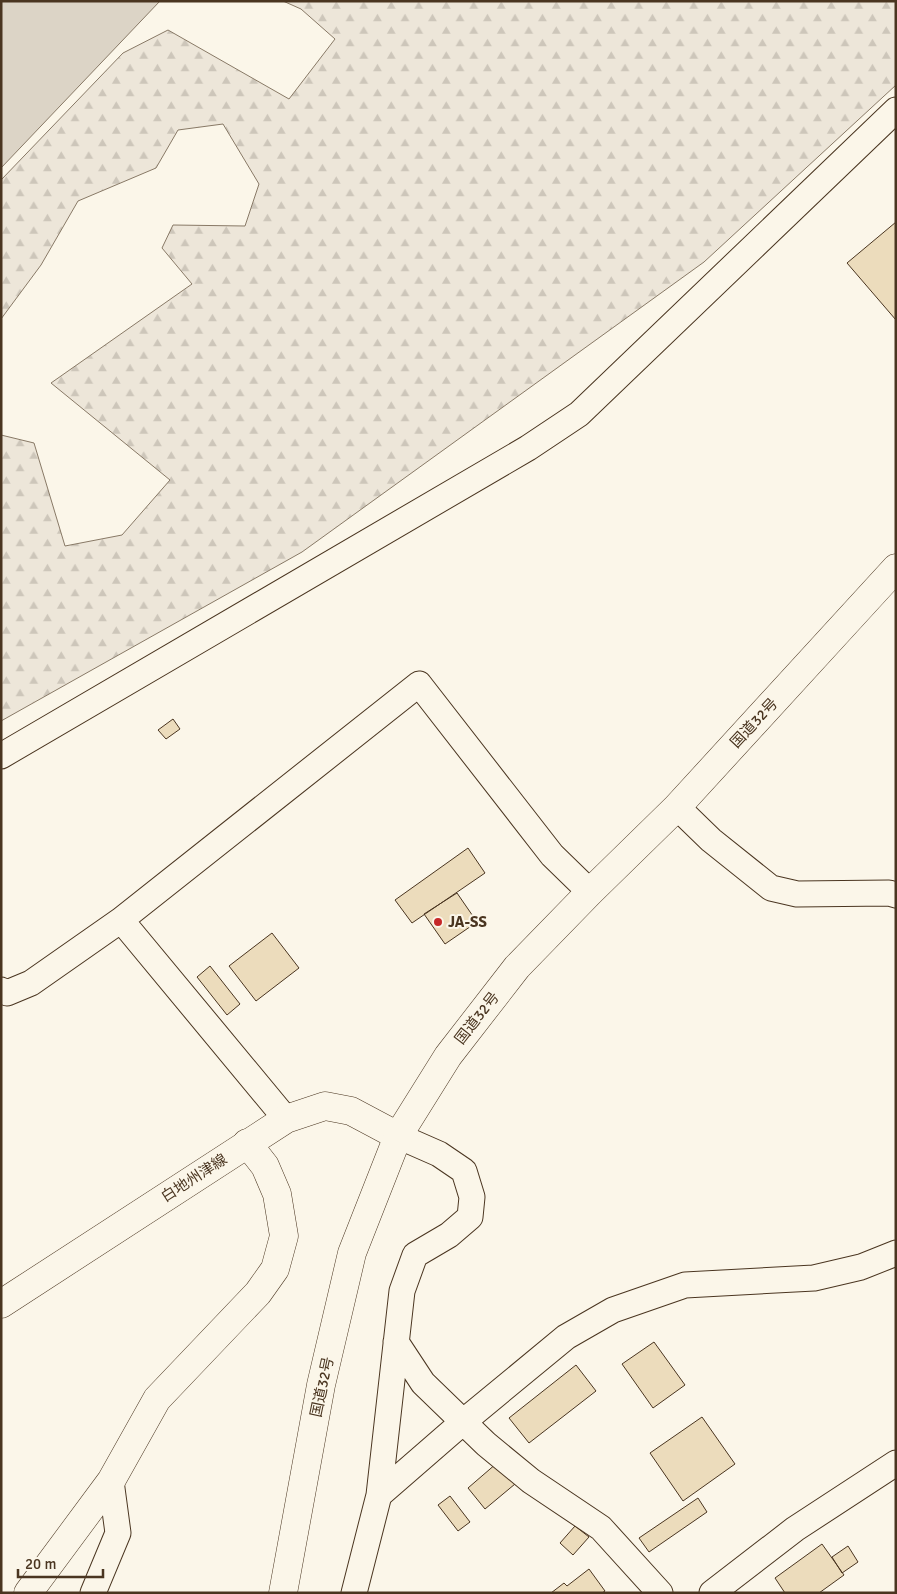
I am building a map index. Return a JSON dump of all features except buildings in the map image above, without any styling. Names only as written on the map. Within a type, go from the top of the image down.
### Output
[{"type":"main road","name":"国道32号","points":[[283,1593],[321,1385],[352,1253],[398,1136],[448,1056],[517,967],[677,807],[896,568]]},
{"type":"main road","name":"白地州津線","points":[[1,1304],[286,1119],[326,1106],[351,1111],[398,1136]]},
{"type":"main road","points":[[28,1593],[111,1481],[157,1399],[258,1293],[275,1269],[284,1236],[277,1194],[265,1166],[248,1143]]},
{"type":"street","points":[[1,756],[528,448],[579,414],[896,110]]},
{"type":"street","points":[[1,990],[7,993],[31,984],[121,920],[419,684],[552,855],[590,892]]},
{"type":"street","points":[[677,807],[711,840],[770,888],[798,894],[889,893],[896,895]]},
{"type":"street","points":[[121,920],[286,1119]]},
{"type":"street","points":[[354,1593],[379,1495],[402,1291],[414,1255],[449,1235],[470,1217],[472,1197],[464,1171],[439,1154],[398,1136]]},
{"type":"street","points":[[379,1495],[463,1422],[566,1337],[613,1310],[685,1286],[814,1278],[861,1267],[896,1253]]},
{"type":"street","points":[[396,1342],[422,1383],[486,1444],[531,1481],[601,1528],[660,1593]]},
{"type":"street","points":[[712,1593],[795,1530],[896,1463]]},
{"type":"street","points":[[93,1593],[118,1533],[111,1481]]},
{"type":"green space","points":[[283,1],[896,1],[896,85],[704,262],[302,552],[1,721],[1,435],[34,443],[65,546],[122,535],[170,480],[51,383],[192,284],[162,248],[173,225],[245,226],[259,184],[223,124],[178,130],[156,168],[78,201],[41,265],[1,319],[1,180],[123,53],[168,30],[289,99],[335,39],[301,9]]},
{"type":"shaded area","points":[[1,1],[160,1],[1,168]]},
{"type":"place","name":"JA-SS","points":[[438,922]]}]
